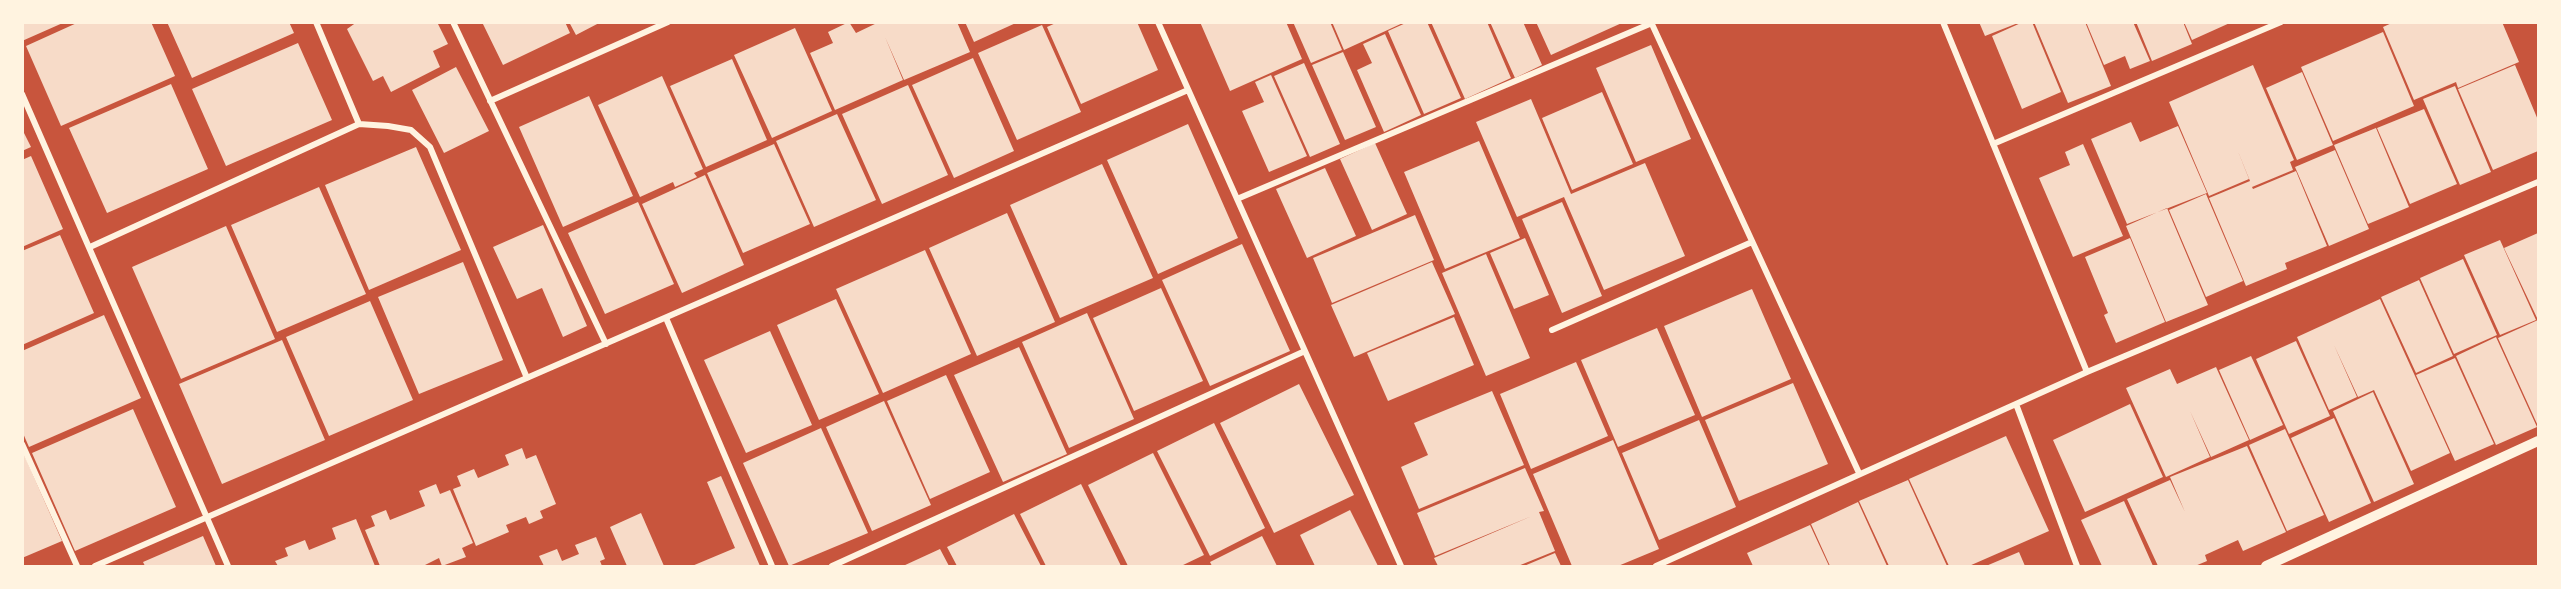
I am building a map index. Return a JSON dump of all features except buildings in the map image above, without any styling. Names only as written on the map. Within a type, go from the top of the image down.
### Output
[{"type":"street","points":[[316,22],[359,124]]},
{"type":"street","points":[[453,22],[606,344]]},
{"type":"street","points":[[490,101],[668,22]]},
{"type":"street","points":[[1158,22],[1401,567]]},
{"type":"street","points":[[1943,22],[2087,372]]},
{"type":"street","points":[[1993,144],[2281,22]]},
{"type":"street","points":[[1237,199],[1652,23],[1859,473]]},
{"type":"street","points":[[94,567],[1188,90]]},
{"type":"street","points":[[22,94],[228,567]]},
{"type":"street","points":[[90,247],[359,124],[411,130],[430,147],[528,378]]},
{"type":"street","points":[[1656,567],[1859,473],[2087,372],[2538,182]]},
{"type":"street","points":[[1552,330],[1752,242]]},
{"type":"street","points":[[666,318],[772,567]]},
{"type":"street","points":[[832,567],[1305,351]]},
{"type":"street","points":[[2016,404],[2077,567]]},
{"type":"street","points":[[2266,567],[2538,441]]},
{"type":"street","points":[[22,444],[77,567]]}]
